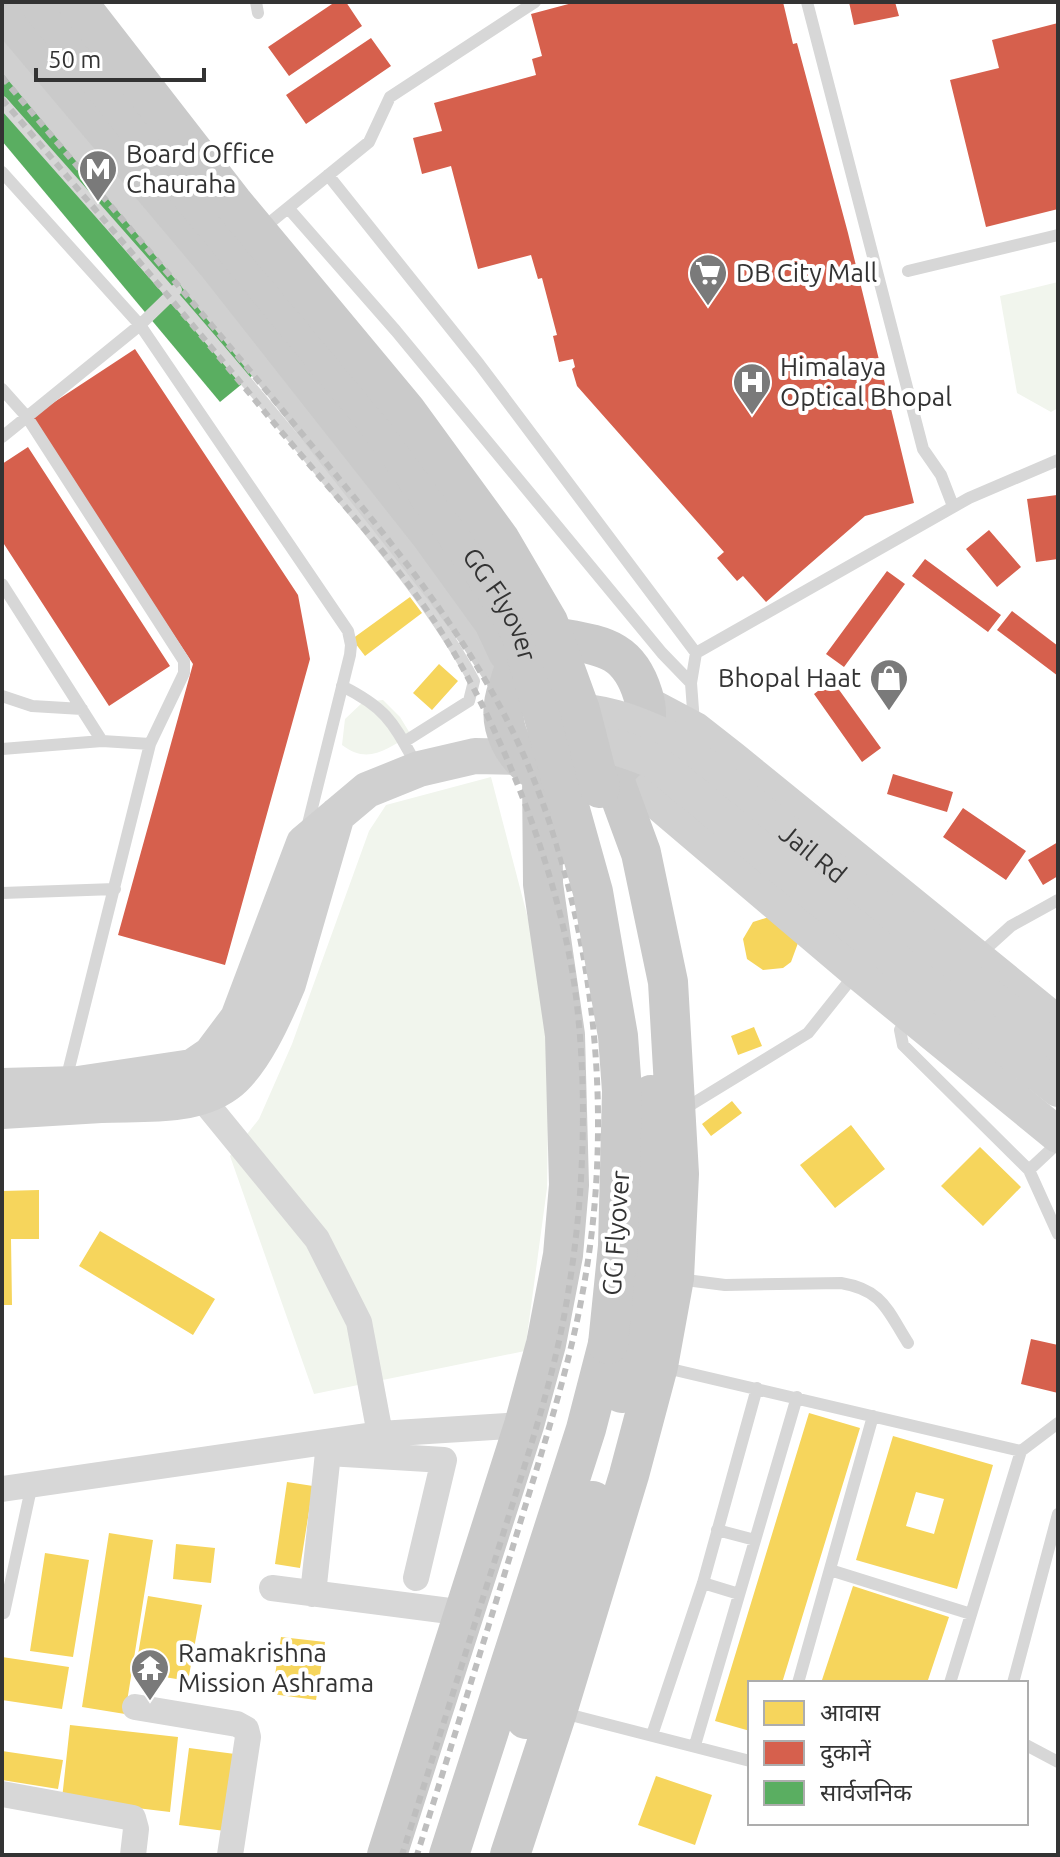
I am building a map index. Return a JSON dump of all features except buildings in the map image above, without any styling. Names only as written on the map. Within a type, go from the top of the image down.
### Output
[{"type":"main road","name":"GG Flyover","points":[[39,2],[157,153],[374,417],[497,591],[520,631],[570,748],[628,910],[643,989],[651,1094],[645,1268],[622,1334]]},
{"type":"main road","name":"GG Flyover","points":[[77,2],[233,203],[406,411],[500,540],[548,622],[570,748]]},
{"type":"main road","points":[[2,8],[195,277]]},
{"type":"main road","points":[[5,57],[195,277],[431,535],[494,622],[512,677]]},
{"type":"main road","points":[[565,639],[597,644],[617,655],[636,674],[647,715],[642,738],[630,758],[570,748],[511,742],[505,719],[505,696],[512,677],[529,656],[565,639]]},
{"type":"main road","points":[[646,704],[695,730],[1058,1024]]},
{"type":"main road","name":"Jail Rd","points":[[570,748],[623,718],[672,740],[1058,1052]]},
{"type":"main road","name":"Jail Rd","points":[[570,748],[622,747],[654,761],[871,941],[1058,1089]]},
{"type":"main road","points":[[510,1855],[629,1475],[658,1366],[674,1278],[679,1174],[668,982],[641,853],[570,748]]},
{"type":"main road","points":[[387,1855],[524,1425],[546,1344],[563,1255],[569,1185],[565,1035],[543,884],[570,748]]},
{"type":"main road","points":[[2,1111],[74,1091],[192,1067],[211,1054],[238,1018],[304,843],[411,755],[475,756],[570,748],[857,971],[1058,1135]]},
{"type":"main road","points":[[2,1086],[181,1101],[213,1092],[228,1084],[243,1070],[279,1007],[337,815]]},
{"type":"main road","points":[[449,1855],[586,1429],[622,1334]]},
{"type":"main road","points":[[483,1855],[598,1486],[630,1363],[622,1334]]},
{"type":"street","points":[[200,1096],[317,1239],[359,1322],[380,1434]]},
{"type":"street","points":[[2,1489],[380,1434],[524,1425]]},
{"type":"street","points":[[313,1594],[328,1453],[444,1460],[416,1578]]},
{"type":"street","points":[[272,1588],[465,1613]]},
{"type":"street","points":[[135,1707],[237,1724],[246,1729],[248,1737],[230,1855]]},
{"type":"street","points":[[2,1794],[133,1818],[136,1829],[133,1855]]},
{"type":"lane","points":[[2,437],[195,277],[289,209],[369,142],[390,97],[535,2]]},
{"type":"lane","points":[[807,2],[923,449],[941,475],[953,506]]},
{"type":"lane","points":[[2,102],[195,277],[366,526],[428,606],[474,681],[469,701],[411,755],[390,718],[377,706],[342,686]]},
{"type":"lane","points":[[2,172],[140,325],[348,631],[351,645],[304,843]]},
{"type":"lane","points":[[328,175],[479,364],[696,653],[691,683],[695,730]]},
{"type":"lane","points":[[289,209],[396,331],[662,653],[691,683]]},
{"type":"lane","points":[[908,271],[1058,235]]},
{"type":"lane","points":[[2,389],[27,417],[184,661],[184,673],[150,744],[115,889],[74,1091]]},
{"type":"lane","points":[[696,653],[953,506],[1058,460]]},
{"type":"lane","points":[[2,584],[102,741]]},
{"type":"lane","points":[[2,696],[32,706],[82,709]]},
{"type":"lane","points":[[2,749],[102,741],[150,744]]},
{"type":"lane","points":[[2,893],[115,889]]},
{"type":"lane","points":[[977,957],[1011,926],[1058,900]]},
{"type":"lane","points":[[677,1113],[808,1033],[857,971]]},
{"type":"lane","points":[[910,1015],[900,1030],[903,1045],[1029,1170],[1058,1234]]},
{"type":"lane","points":[[1029,1170],[1058,1143]]},
{"type":"lane","points":[[674,1278],[725,1285],[841,1283],[857,1286],[871,1291],[878,1298],[908,1343]]},
{"type":"lane","points":[[658,1366],[1021,1451]]},
{"type":"lane","points":[[652,1735],[703,1583],[757,1388]]},
{"type":"lane","points":[[695,1745],[797,1397]]},
{"type":"lane","points":[[799,1681],[873,1416]]},
{"type":"lane","points":[[951,1681],[1021,1451],[1058,1423]]},
{"type":"lane","points":[[4,1613],[32,1484]]},
{"type":"lane","points":[[1014,1681],[1058,1514]]},
{"type":"lane","points":[[717,1530],[755,1540]]},
{"type":"lane","points":[[830,1570],[971,1614]]},
{"type":"lane","points":[[703,1583],[739,1594]]},
{"type":"lane","points":[[557,1712],[748,1760]]},
{"type":"lane","points":[[1028,1746],[1058,1762]]},
{"type":"shaded area","points":[[1058,282],[1058,408],[1051,412],[1017,393],[1000,296]]},
{"type":"shaded area","points":[[383,700],[400,717],[411,735],[377,753],[360,754],[342,745],[345,719],[363,702]]},
{"type":"shaded area","points":[[491,777],[538,957],[549,1045],[547,1188],[525,1351],[314,1394],[230,1156],[259,1119],[292,1044],[369,831],[386,805]]},
{"type":"railway","points":[[2,77],[330,468],[449,622],[499,705],[521,749],[546,811],[566,876],[581,942],[597,1078],[598,1146],[594,1213],[585,1279],[556,1405],[417,1855]]},
{"type":"railway","points":[[2,99],[373,539],[431,616],[479,698],[501,744],[538,841],[565,937],[578,1019],[583,1134],[574,1250],[563,1320],[530,1449],[402,1855]]},
{"type":"place","name":"Board Office Chauraha","points":[[98,203]]},
{"type":"place","name":"DB City Mall","points":[[708,307]]},
{"type":"place","name":"Himalaya Optical Bhopal","points":[[752,416]]},
{"type":"place","name":"Bhopal Haat","points":[[889,712]]},
{"type":"place","name":"Ramakrishna Mission Ashrama","points":[[150,1702]]}]
